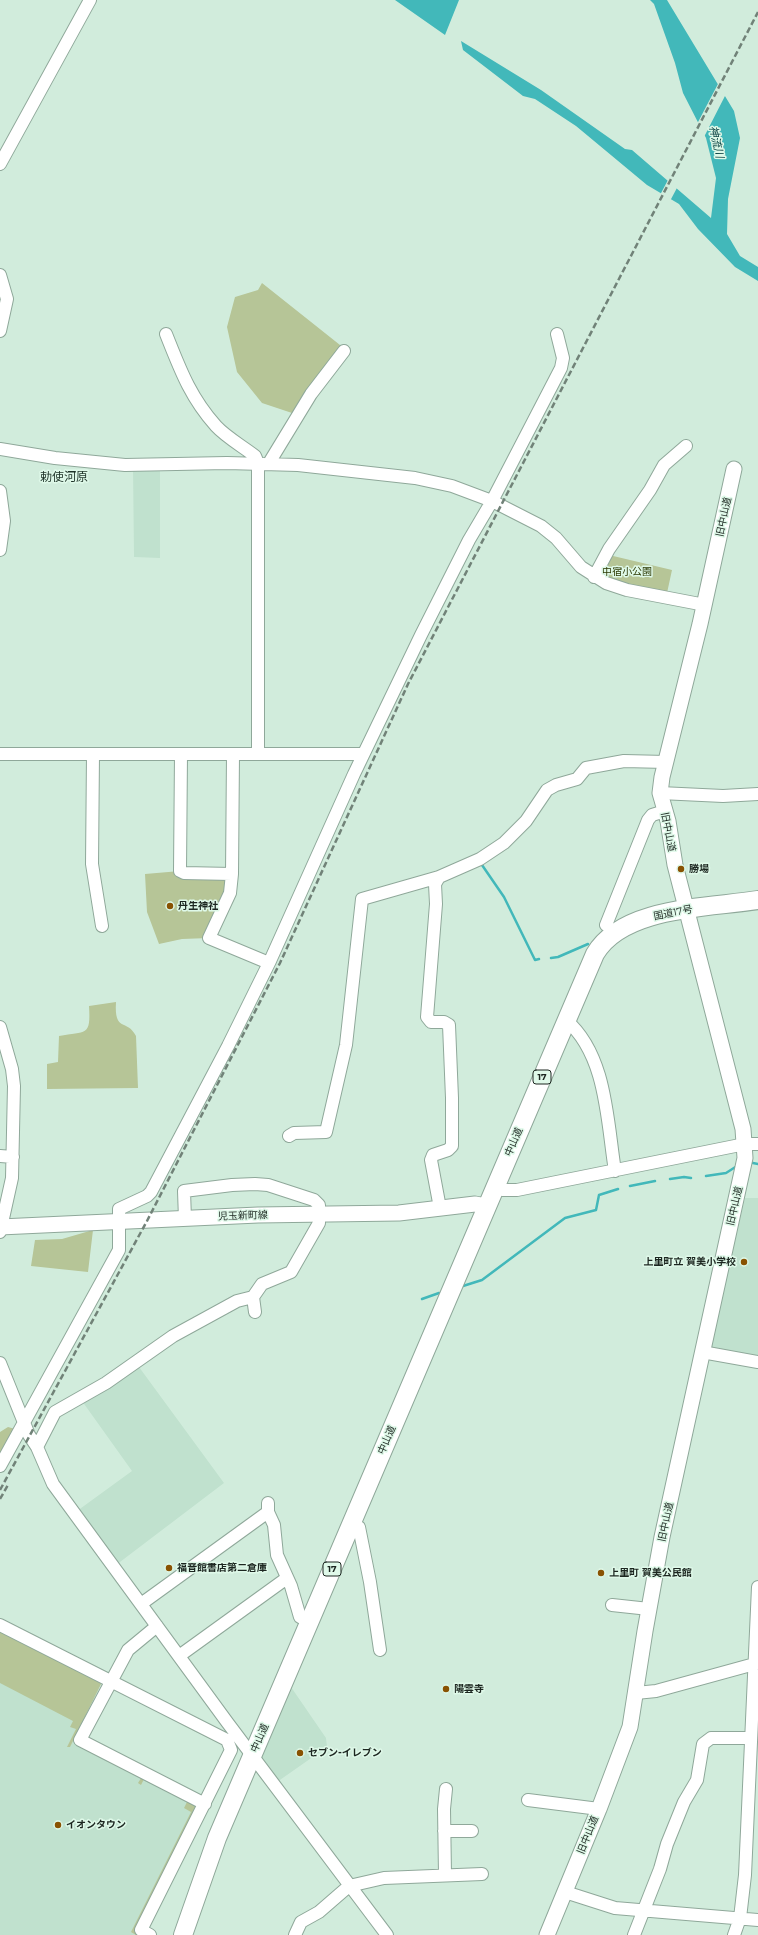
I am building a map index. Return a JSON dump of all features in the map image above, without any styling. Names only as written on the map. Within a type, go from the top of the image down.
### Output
[{"type":"highway","name":"国道17号","points":[[598,948],[614,934],[638,920],[687,910],[758,900]]},
{"type":"highway","name":"中山道","points":[[183,1935],[217,1838],[350,1523],[598,948]]},
{"type":"main road","name":"旧中山道","points":[[547,1935],[599,1810],[627,1737],[636,1693],[649,1609],[702,1352],[742,1176],[752,1144],[672,853],[665,811],[660,793],[666,762],[705,605],[734,469]]},
{"type":"main road","name":"児玉新町線","points":[[0,1229],[185,1219],[319,1214],[399,1213],[475,1204],[486,1206]]},
{"type":"street","points":[[0,164],[90,0]]},
{"type":"street","points":[[0,275],[8,299],[0,331]]},
{"type":"street","points":[[166,334],[187,386],[216,427],[264,463]]},
{"type":"street","points":[[0,1466],[119,1250],[120,1207],[147,1196],[151,1192],[225,1052],[269,963],[363,754],[469,540],[492,501],[563,364],[561,347],[557,334]]},
{"type":"street","points":[[258,754],[264,463],[311,394],[344,351]]},
{"type":"street","points":[[594,577],[609,549],[650,490],[664,465],[686,446]]},
{"type":"street","points":[[0,449],[55,458],[125,465],[264,463],[331,468],[415,478],[452,486],[492,501],[546,530],[556,538],[581,567],[594,577],[606,583],[627,590],[705,605]]},
{"type":"street","points":[[0,492],[4,521],[0,550]]},
{"type":"street","points":[[0,754],[363,754]]},
{"type":"street","points":[[93,754],[92,864],[102,926]]},
{"type":"street","points":[[181,754],[180,871],[184,873],[232,874]]},
{"type":"street","points":[[233,754],[232,874],[230,893],[209,938],[269,963]]},
{"type":"street","points":[[289,1136],[294,1133],[326,1132],[346,1045],[362,899],[439,877],[480,859],[504,843],[526,821],[547,790],[556,785],[577,779],[589,766],[624,761],[666,762]]},
{"type":"street","points":[[660,793],[723,796],[758,794]]},
{"type":"street","points":[[606,925],[648,820],[652,814],[665,811]]},
{"type":"street","points":[[439,877],[435,884],[436,904],[427,1017],[431,1022],[446,1022],[450,1028],[452,1144],[450,1149],[434,1155],[431,1160],[440,1208]]},
{"type":"street","points":[[566,1020],[580,1034],[595,1062],[604,1095],[615,1171]]},
{"type":"street","points":[[0,1027],[12,1068],[14,1086],[12,1178],[0,1229]]},
{"type":"street","points":[[494,1187],[503,1190],[513,1190],[752,1144]]},
{"type":"street","points":[[0,1156],[13,1157]]},
{"type":"street","points":[[37,1447],[55,1412],[106,1383],[173,1336],[237,1301],[253,1297],[262,1284],[291,1272],[319,1223],[319,1206],[316,1201],[268,1185],[232,1185],[184,1191],[185,1219]]},
{"type":"street","points":[[253,1297],[255,1312]]},
{"type":"street","points":[[702,1352],[758,1362]]},
{"type":"street","points":[[0,1363],[29,1435],[37,1447],[53,1484],[179,1656],[234,1742]]},
{"type":"street","points":[[141,1604],[268,1507],[274,1525],[277,1555],[283,1565],[300,1617],[309,1620]]},
{"type":"street","points":[[350,1523],[359,1527],[370,1582],[380,1650]]},
{"type":"street","points":[[179,1656],[287,1578]]},
{"type":"street","points":[[734,1935],[740,1918],[744,1875],[756,1664],[758,1587]]},
{"type":"street","points":[[612,1605],[649,1609]]},
{"type":"street","points":[[0,1625],[111,1682],[227,1740],[234,1742],[253,1755],[387,1935]]},
{"type":"street","points":[[157,1626],[132,1645],[80,1740],[204,1804]]},
{"type":"street","points":[[636,1693],[656,1691],[756,1664]]},
{"type":"street","points":[[634,1935],[684,1802],[697,1780],[703,1744],[711,1738],[751,1738]]},
{"type":"street","points":[[150,1935],[141,1930],[234,1742]]},
{"type":"street","points":[[445,1875],[444,1831],[446,1790]]},
{"type":"street","points":[[528,1800],[592,1807],[599,1810]]},
{"type":"street","points":[[444,1831],[472,1831]]},
{"type":"street","points":[[295,1935],[301,1922],[319,1912],[350,1886],[384,1878],[482,1874]]},
{"type":"street","points":[[565,1892],[615,1908],[758,1920]]},
{"type":"shaded area","points":[[133,465],[160,465],[160,558],[134,557]]},
{"type":"shaded area","name":"上里町立 賀美小学校","points":[[745,1198],[758,1198],[758,1359],[710,1350]]},
{"type":"shaded area","points":[[139,1367],[224,1483],[116,1565],[77,1511],[132,1471],[82,1401]]},
{"type":"shaded area","points":[[0,1631],[102,1682],[74,1740],[200,1804],[145,1935],[0,1935]]},
{"type":"shaded area","points":[[291,1687],[326,1738],[327,1747],[277,1782],[263,1763],[262,1754]]},
{"type":"green space","points":[[262,283],[340,345],[344,351],[298,415],[262,403],[237,372],[227,327],[235,297],[258,290]]},
{"type":"green space","name":"中宿小公園","points":[[609,555],[672,570],[667,593],[623,585],[601,577]]},
{"type":"green space","points":[[180,871],[232,874],[209,938],[182,939],[159,944],[147,912],[145,874]]},
{"type":"green space","points":[[116,1002],[116,1012],[119,1022],[129,1027],[136,1036],[138,1088],[47,1089],[47,1064],[58,1062],[59,1036],[85,1031],[88,1028],[89,1006]]},
{"type":"green space","points":[[93,1230],[88,1272],[31,1266],[35,1240],[62,1239]]},
{"type":"green space","points":[[8,1427],[19,1430],[0,1466],[0,1432]]},
{"type":"green space","points":[[0,1631],[102,1682],[70,1747],[67,1747],[76,1729],[70,1727],[73,1721],[0,1683]]},
{"type":"green space","points":[[143,1775],[200,1804],[145,1935],[136,1935],[131,1932],[191,1812],[184,1808],[187,1802],[144,1779],[141,1785],[138,1783]]},
{"type":"water","points":[[395,0],[459,0],[445,35]]},
{"type":"water","name":"神流川","points":[[650,0],[667,0],[734,111],[740,138],[728,199],[727,234],[740,256],[758,267],[758,281],[735,267],[698,229],[679,204],[647,185],[576,126],[535,99],[523,96],[463,50],[461,41],[541,90],[625,149],[632,150],[711,218],[716,178],[706,138],[683,93],[675,63],[654,4]]},
{"type":"pier","points":[[719,82],[726,94],[704,137],[697,124]]},
{"type":"pier","points":[[669,178],[678,186],[670,201],[660,195]]},
{"type":"waterway","points":[[0,297],[0,302]]},
{"type":"waterway","points":[[482,865],[504,897],[535,960],[539,959]]},
{"type":"waterway","points":[[551,958],[558,957],[588,944]]},
{"type":"waterway","points":[[753,1163],[758,1164]]},
{"type":"waterway","points":[[706,1176],[726,1173],[737,1166]]},
{"type":"waterway","points":[[670,1179],[684,1177],[691,1178]]},
{"type":"waterway","points":[[630,1186],[655,1181]]},
{"type":"waterway","points":[[463,1286],[482,1280],[565,1218],[596,1210],[599,1195],[618,1189]]},
{"type":"waterway","points":[[422,1299],[439,1293]]},
{"type":"railway","points":[[0,1490],[147,1221],[280,963],[408,684],[758,12]]},
{"type":"railway","points":[[0,1499],[8,1485]]},
{"type":"place","name":"勝場","points":[[681,869]]},
{"type":"place","name":"丹生神社","points":[[170,906]]},
{"type":"place","name":"上里町立 賀美小学校","points":[[744,1262]]},
{"type":"place","name":"福音館書店第二倉庫","points":[[169,1568]]},
{"type":"place","name":"上里町 賀美公民館","points":[[601,1573]]},
{"type":"place","name":"陽雲寺","points":[[446,1689]]},
{"type":"place","name":"セブン-イレブン","points":[[300,1753]]},
{"type":"place","name":"イオンタウン","points":[[58,1825]]},
{"type":"district","name":"勅使河原","points":[[64,477]]}]
